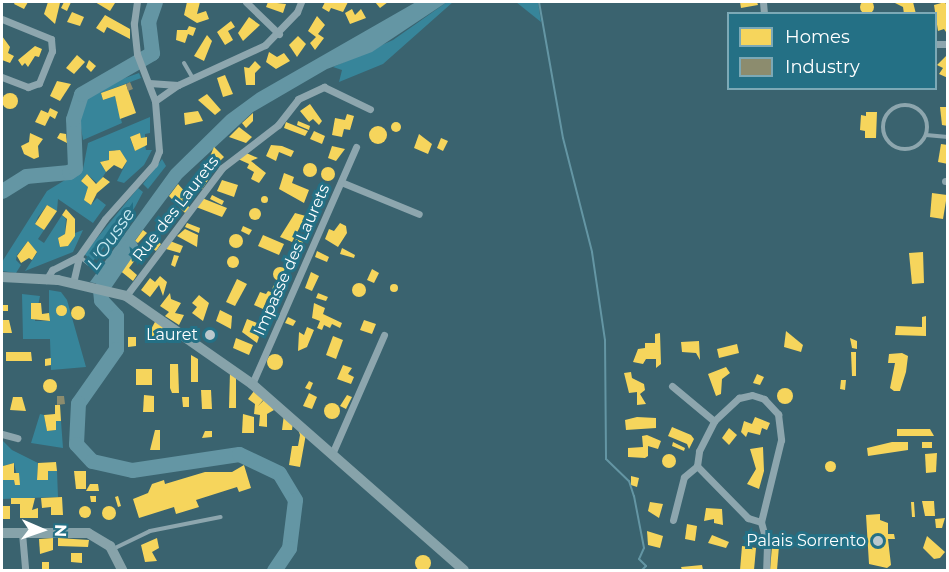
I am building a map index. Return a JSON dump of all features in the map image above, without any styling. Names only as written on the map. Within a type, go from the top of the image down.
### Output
[{"type":"street","points":[[72,283],[79,256],[105,219],[154,164],[159,151],[154,101],[138,57],[134,22],[137,2]]},
{"type":"street","points":[[246,2],[279,34]]},
{"type":"street","points":[[154,101],[178,85],[279,34],[297,12],[301,2]]},
{"type":"street","points":[[2,19],[51,39],[52,51],[39,83],[28,87],[2,76]]},
{"type":"street","points":[[148,83],[178,85]]},
{"type":"street","name":"Rue des Laurets","points":[[126,296],[222,168],[278,125],[298,99],[324,87],[370,109]]},
{"type":"street","name":"Impasse des Laurets","points":[[252,384],[356,147]]},
{"type":"street","points":[[341,182],[419,214]]},
{"type":"street","points":[[46,280],[52,270],[79,256]]},
{"type":"street","points":[[2,278],[72,283],[126,296],[252,384],[464,570]]},
{"type":"street","points":[[332,454],[384,335]]},
{"type":"street","points":[[672,386],[714,421]]},
{"type":"street","points":[[674,520],[684,477],[697,466],[699,451],[714,421],[739,398],[752,395],[764,399],[778,414],[781,440],[761,522],[768,545],[766,570]]},
{"type":"street","points":[[2,434],[17,438]]},
{"type":"street","points":[[697,466],[748,518],[761,522]]},
{"type":"street","points":[[2,533],[88,533],[101,537],[113,549],[122,570]]},
{"type":"street","points":[[22,533],[25,570]]},
{"type":"lane","points":[[184,63],[193,78]]},
{"type":"lane","points":[[897,104],[910,104],[918,110],[926,135],[918,146],[894,147],[885,128],[889,111],[897,104]]},
{"type":"lane","points":[[926,135],[948,137]]},
{"type":"lane","points":[[79,256],[89,264]]},
{"type":"lane","points":[[113,549],[150,531],[221,517]]},
{"type":"shaded area","name":"L'Ousse","points":[[416,2],[447,2],[372,52],[327,69],[253,112],[182,178],[115,267],[110,287],[90,282],[171,170],[227,115],[257,93]]},
{"type":"shaded area","points":[[447,2],[453,2],[383,64],[339,82],[342,70],[333,67],[393,40]]},
{"type":"shaded area","points":[[516,2],[538,2],[541,22]]},
{"type":"shaded area","points":[[139,73],[141,78],[101,93],[103,100],[115,96],[122,123],[83,140],[79,116],[86,98],[97,88]]},
{"type":"shaded area","points":[[150,117],[150,133],[145,134],[145,138],[141,138],[140,133],[130,138],[135,151],[145,145],[146,150],[152,150],[144,165],[124,183],[117,181],[127,161],[115,150],[109,151],[109,160],[100,162],[106,172],[98,184],[87,174],[81,181],[88,187],[85,200],[91,205],[97,198],[106,205],[93,223],[58,199],[57,211],[47,205],[38,217],[35,224],[44,230],[38,239],[44,243],[62,215],[66,219],[65,234],[58,238],[60,247],[68,246],[75,233],[83,230],[73,252],[25,271],[37,253],[28,241],[17,255],[16,260],[21,265],[16,273],[2,271],[2,262],[47,191],[83,169],[88,143]]},
{"type":"shaded area","points":[[162,159],[166,166],[148,189],[143,184]]},
{"type":"shaded area","points":[[138,188],[143,192],[135,207],[127,219],[124,213],[109,231],[114,235],[93,261],[84,254]]},
{"type":"shaded area","points":[[49,290],[61,292],[67,300],[86,367],[51,370],[50,339],[23,339],[22,294],[40,296],[35,321],[49,321]]},
{"type":"shaded area","points":[[40,414],[44,415],[47,431],[56,430],[56,421],[61,421],[63,448],[31,443]]},
{"type":"shaded area","points":[[2,440],[12,450],[38,463],[37,480],[48,480],[48,471],[57,471],[58,497],[2,499],[2,480],[14,480],[15,485],[19,485],[14,463],[3,466],[2,475]]},
{"type":"building: Homes","points":[[867,0],[873,4],[872,12],[862,12],[860,7],[862,2]]},
{"type":"building: Homes","points":[[15,2],[28,2],[24,9],[14,4]]},
{"type":"building: Homes","points":[[48,2],[60,3],[55,24],[44,14]]},
{"type":"building: Homes","points":[[64,2],[71,2],[67,11],[61,8]]},
{"type":"building: Homes","points":[[95,2],[112,2],[115,3],[110,11]]},
{"type":"building: Homes","points":[[187,2],[200,2],[197,14],[206,11],[209,19],[197,23],[184,15]]},
{"type":"building: Homes","points":[[268,2],[286,4],[283,13],[266,7]]},
{"type":"building: Homes","points":[[325,2],[348,2],[343,12],[331,8],[329,12],[322,8]]},
{"type":"building: Homes","points":[[375,2],[388,2],[380,8]]},
{"type":"building: Homes","points":[[740,2],[757,2],[758,5],[741,8]]},
{"type":"building: Homes","points":[[893,2],[913,2],[916,12],[904,12],[903,7]]},
{"type":"building: Homes","points":[[945,2],[948,9],[946,32],[944,29],[938,31],[937,12],[934,5]]},
{"type":"building: Homes","points":[[352,9],[355,15],[361,9],[366,18],[350,24],[345,13]]},
{"type":"building: Homes","points":[[72,12],[84,17],[80,26],[67,22]]},
{"type":"building: Homes","points":[[105,15],[130,29],[130,39],[107,27],[104,33],[96,28]]},
{"type":"building: Homes","points":[[317,16],[325,25],[318,34],[324,38],[315,50],[310,43],[316,37],[308,31]]},
{"type":"building: Homes","points":[[249,17],[260,25],[243,41],[238,33]]},
{"type":"building: Homes","points":[[231,21],[235,27],[228,31],[233,40],[225,45],[217,32]]},
{"type":"building: Homes","points":[[189,26],[196,28],[193,36],[188,34],[185,43],[176,40],[177,30],[187,30]]},
{"type":"building: Homes","points":[[207,35],[212,41],[204,61],[194,56]]},
{"type":"building: Homes","points":[[2,36],[10,47],[8,53],[14,56],[10,63],[2,60]]},
{"type":"building: Homes","points":[[298,36],[306,44],[297,57],[289,45]]},
{"type":"building: Homes","points":[[35,46],[42,49],[39,57],[35,56],[28,67],[25,63],[22,66],[18,60]]},
{"type":"building: Homes","points":[[269,52],[277,57],[284,53],[290,61],[276,69],[266,62]]},
{"type":"building: Homes","points":[[948,54],[948,78],[939,74],[943,68],[937,65]]},
{"type":"building: Homes","points":[[77,55],[85,62],[74,74],[66,68]]},
{"type":"building: Homes","points":[[89,60],[96,66],[91,72],[86,67]]},
{"type":"building: Homes","points":[[255,61],[261,67],[255,73],[255,85],[246,85],[244,67],[249,68]]},
{"type":"building: Homes","points":[[225,75],[233,94],[223,97],[217,78]]},
{"type":"building: Homes","points":[[57,81],[71,84],[60,101],[50,96]]},
{"type":"building: Homes","points":[[126,84],[136,113],[120,119],[115,96],[103,100],[101,93]]},
{"type":"building: Homes","points":[[10,93],[18,101],[10,109],[2,101]]},
{"type":"building: Homes","points":[[207,94],[221,110],[215,115],[198,100]]},
{"type":"building: Homes","points":[[310,104],[322,121],[319,125],[313,119],[309,122],[300,111]]},
{"type":"building: Homes","points":[[940,107],[948,107],[948,126],[942,125]]},
{"type":"building: Homes","points":[[50,108],[58,112],[55,119],[50,116],[45,126],[35,122],[41,110],[48,113]]},
{"type":"building: Homes","points":[[198,111],[203,121],[185,125],[184,113]]},
{"type":"building: Homes","points":[[866,112],[877,112],[876,138],[865,138],[865,131],[860,130],[861,115],[866,116]]},
{"type":"building: Homes","points":[[253,113],[253,121],[246,128],[242,123]]},
{"type":"building: Homes","points":[[347,114],[354,116],[350,130],[344,129],[342,137],[332,135],[335,118],[345,120]]},
{"type":"building: Homes","points":[[298,121],[310,126],[309,130],[297,125]]},
{"type":"building: Homes","points":[[286,122],[308,131],[305,136],[284,128]]},
{"type":"building: Homes","points":[[396,122],[400,123],[400,131],[396,132],[392,131],[391,127],[392,123]]},
{"type":"building: Homes","points":[[378,126],[384,129],[387,135],[384,141],[378,144],[372,141],[369,135],[372,129]]},
{"type":"building: Homes","points":[[239,127],[252,137],[246,143],[229,137]]},
{"type":"building: Homes","points":[[314,131],[325,136],[322,144],[310,139]]},
{"type":"building: Homes","points":[[30,133],[43,139],[38,146],[39,157],[34,159],[24,154],[21,146],[29,142]]},
{"type":"building: Homes","points":[[60,133],[66,134],[67,143],[57,138]]},
{"type":"building: Homes","points":[[140,133],[141,138],[147,137],[147,145],[135,151],[130,137]]},
{"type":"building: Homes","points":[[419,134],[432,144],[428,154],[414,148]]},
{"type":"building: Homes","points":[[441,138],[448,141],[443,151],[437,148]]},
{"type":"building: Homes","points":[[941,144],[948,145],[948,164],[938,162]]},
{"type":"building: Homes","points":[[271,145],[282,146],[294,151],[291,157],[279,152],[276,161],[266,156]]},
{"type":"building: Homes","points":[[332,146],[345,149],[336,161],[328,158]]},
{"type":"building: Homes","points":[[214,147],[224,157],[215,166],[209,159]]},
{"type":"building: Homes","points":[[120,150],[127,161],[122,169],[114,165],[106,172],[100,162],[109,160],[109,151]]},
{"type":"building: Homes","points":[[244,152],[258,158],[251,161],[266,173],[259,183],[251,179],[254,172],[247,168],[249,164],[238,159]]},
{"type":"building: Homes","points":[[307,163],[313,163],[317,170],[313,177],[307,177],[303,173],[303,167]]},
{"type":"building: Homes","points":[[325,167],[331,167],[335,174],[331,181],[325,181],[321,177],[321,171]]},
{"type":"building: Homes","points":[[284,173],[294,177],[292,183],[309,190],[304,203],[279,189]]},
{"type":"building: Homes","points":[[87,174],[96,184],[103,177],[110,182],[97,193],[91,205],[84,200],[88,187],[81,181]]},
{"type":"building: Homes","points":[[198,174],[208,180],[202,189],[194,183]]},
{"type":"building: Homes","points":[[222,180],[238,185],[234,197],[217,191]]},
{"type":"building: Homes","points":[[178,184],[187,194],[182,200],[190,208],[185,213],[169,196]]},
{"type":"building: Homes","points":[[932,193],[947,195],[943,219],[930,217]]},
{"type":"building: Homes","points":[[212,195],[224,201],[222,205],[210,199]]},
{"type":"building: Homes","points":[[264,196],[267,199],[264,202],[261,199]]},
{"type":"building: Homes","points":[[202,198],[227,208],[222,217],[196,207]]},
{"type":"building: Homes","points":[[47,205],[57,211],[44,230],[35,224]]},
{"type":"building: Homes","points":[[257,208],[261,214],[257,220],[253,220],[249,212]]},
{"type":"building: Homes","points":[[66,209],[75,219],[75,236],[68,246],[60,247],[58,238],[65,234],[67,219],[62,215]]},
{"type":"building: Homes","points":[[124,213],[128,216],[114,235],[109,231]]},
{"type":"building: Homes","points":[[295,213],[313,218],[310,225],[303,221],[292,242],[280,237]]},
{"type":"building: Homes","points":[[187,223],[200,228],[199,233],[185,227]]},
{"type":"building: Homes","points":[[340,223],[346,226],[347,233],[338,247],[325,239],[329,229],[334,231]]},
{"type":"building: Homes","points":[[243,226],[252,230],[249,235],[241,231]]},
{"type":"building: Homes","points":[[185,229],[198,235],[197,247],[177,236]]},
{"type":"building: Homes","points":[[143,230],[147,233],[138,243],[135,241]]},
{"type":"building: Homes","points":[[236,234],[241,236],[243,241],[241,246],[236,248],[231,246],[229,241],[231,236]]},
{"type":"building: Homes","points":[[263,235],[284,244],[279,255],[258,246]]},
{"type":"building: Homes","points":[[151,236],[161,244],[156,251],[145,243]]},
{"type":"building: Homes","points":[[296,239],[303,242],[299,249],[293,246]]},
{"type":"building: Homes","points":[[28,241],[37,252],[32,260],[29,258],[21,263],[17,256]]},
{"type":"building: Homes","points":[[170,241],[183,246],[180,253],[166,249]]},
{"type":"building: Homes","points":[[131,247],[138,256],[129,268],[137,275],[133,281],[118,269],[133,252]]},
{"type":"building: Homes","points":[[342,248],[355,255],[354,258],[340,254]]},
{"type":"building: Homes","points":[[317,251],[329,257],[327,262],[315,257]]},
{"type":"building: Homes","points":[[923,252],[924,283],[912,284],[909,253]]},
{"type":"building: Homes","points":[[174,255],[179,256],[175,267],[171,265]]},
{"type":"building: Homes","points":[[235,256],[239,262],[235,268],[231,268],[227,260]]},
{"type":"building: Homes","points":[[280,267],[285,269],[287,274],[285,279],[280,281],[275,279],[273,274],[275,269]]},
{"type":"building: Homes","points":[[372,269],[379,273],[374,283],[367,280]]},
{"type":"building: Homes","points":[[311,272],[319,276],[312,291],[305,288]]},
{"type":"building: Homes","points":[[160,276],[167,282],[163,296],[159,285],[150,297],[141,290],[150,278],[155,282]]},
{"type":"building: Homes","points":[[237,279],[247,284],[235,306],[226,302]]},
{"type":"building: Homes","points":[[275,283],[282,286],[279,292],[272,289]]},
{"type":"building: Homes","points":[[356,283],[362,283],[366,290],[362,297],[356,297],[352,293],[352,287]]},
{"type":"building: Homes","points":[[394,284],[398,288],[394,292],[390,288]]},
{"type":"building: Homes","points":[[268,291],[276,294],[273,302],[267,299],[263,309],[254,305],[260,292],[266,294]]},
{"type":"building: Homes","points":[[170,293],[171,299],[181,303],[175,313],[184,315],[179,325],[165,316],[169,312],[160,306]]},
{"type":"building: Homes","points":[[318,293],[328,297],[326,301],[316,298]]},
{"type":"building: Homes","points":[[199,295],[209,303],[203,321],[192,313],[197,307],[192,303]]},
{"type":"building: Homes","points":[[31,303],[41,303],[42,314],[49,313],[50,321],[31,319]]},
{"type":"building: Homes","points":[[314,303],[325,308],[323,314],[342,323],[340,328],[332,324],[330,328],[324,325],[322,330],[317,328],[320,321],[312,318]]},
{"type":"building: Homes","points":[[61,304],[67,310],[61,316],[55,310]]},
{"type":"building: Homes","points":[[2,305],[8,305],[8,311],[2,311]]},
{"type":"building: Homes","points":[[78,306],[83,308],[85,313],[83,318],[78,320],[73,318],[71,313],[73,308]]},
{"type":"building: Homes","points":[[220,310],[232,316],[231,329],[216,321]]},
{"type":"building: Homes","points":[[926,316],[926,336],[895,335],[896,326],[922,327],[922,317]]},
{"type":"building: Homes","points":[[288,317],[296,321],[293,326],[285,323]]},
{"type":"building: Homes","points":[[247,319],[257,323],[253,331],[259,337],[257,343],[242,332]]},
{"type":"building: Homes","points":[[2,320],[9,320],[12,333],[2,333]]},
{"type":"building: Homes","points":[[156,320],[164,325],[156,342],[149,333]]},
{"type":"building: Homes","points":[[364,320],[376,324],[372,334],[360,330]]},
{"type":"building: Homes","points":[[307,327],[314,330],[307,347],[298,351],[299,332],[304,335]]},
{"type":"building: Homes","points":[[786,331],[803,345],[801,352],[784,347]]},
{"type":"building: Homes","points":[[660,333],[661,364],[656,368],[656,359],[646,359],[643,364],[633,362],[638,349],[645,348],[645,343],[655,343],[655,334]]},
{"type":"building: Homes","points":[[333,336],[343,340],[336,359],[326,355]]},
{"type":"building: Homes","points":[[128,337],[136,337],[136,346],[128,347]]},
{"type":"building: Homes","points":[[236,338],[253,345],[249,355],[233,348]]},
{"type":"building: Homes","points":[[850,338],[857,341],[857,349],[852,348]]},
{"type":"building: Homes","points":[[699,341],[700,360],[696,353],[682,352],[681,342]]},
{"type":"building: Homes","points":[[737,344],[739,353],[719,358],[717,349]]},
{"type":"building: Homes","points":[[6,352],[31,352],[32,361],[6,361]]},
{"type":"building: Homes","points":[[851,352],[856,352],[856,376],[852,376]]},
{"type":"building: Homes","points":[[902,353],[908,356],[906,372],[900,391],[894,391],[890,388],[895,363],[888,363],[889,354]]},
{"type":"building: Homes","points":[[275,354],[281,356],[283,362],[281,368],[275,370],[269,368],[267,362],[269,356]]},
{"type":"building: Homes","points":[[191,355],[198,359],[198,382],[191,382]]},
{"type":"building: Homes","points":[[51,358],[51,365],[45,366],[45,359]]},
{"type":"building: Homes","points":[[170,364],[178,364],[179,393],[172,393],[170,388]]},
{"type":"building: Homes","points":[[343,365],[352,368],[348,374],[354,377],[351,384],[337,379]]},
{"type":"building: Homes","points":[[726,367],[730,373],[722,379],[721,394],[716,396],[708,374]]},
{"type":"building: Homes","points":[[136,369],[152,369],[152,385],[136,385]]},
{"type":"building: Homes","points":[[230,372],[236,376],[236,408],[229,408]]},
{"type":"building: Homes","points":[[631,372],[632,378],[644,384],[645,390],[640,394],[646,404],[637,405],[637,392],[629,393],[624,373]]},
{"type":"building: Homes","points":[[757,374],[764,377],[760,385],[753,383]]},
{"type":"building: Homes","points":[[47,379],[53,379],[57,386],[53,393],[47,393],[43,389],[43,383]]},
{"type":"building: Homes","points":[[841,380],[846,380],[845,390],[840,389]]},
{"type":"building: Homes","points":[[309,381],[313,383],[310,390],[305,388]]},
{"type":"building: Homes","points":[[785,388],[793,396],[785,404],[777,396]]},
{"type":"building: Homes","points":[[201,390],[211,390],[212,409],[202,409]]},
{"type":"building: Homes","points":[[254,391],[264,399],[258,406],[265,399],[274,410],[267,414],[267,427],[259,426],[260,415],[254,414],[255,404],[248,399]]},
{"type":"building: Homes","points":[[309,393],[317,397],[312,409],[303,406]]},
{"type":"building: Homes","points":[[144,395],[154,396],[154,412],[143,412]]},
{"type":"building: Homes","points":[[347,395],[352,397],[346,409],[340,406]]},
{"type":"building: Homes","points":[[13,397],[22,397],[26,411],[10,410]]},
{"type":"building: Homes","points":[[182,397],[189,397],[189,407],[183,407]]},
{"type":"building: Homes","points":[[332,403],[338,405],[340,411],[338,417],[332,419],[326,417],[324,411],[326,405]]},
{"type":"building: Homes","points":[[55,405],[60,405],[61,421],[56,421],[56,430],[47,431],[44,415],[55,414]]},
{"type":"building: Homes","points":[[243,414],[254,417],[254,433],[242,433]]},
{"type":"building: Homes","points":[[284,414],[293,422],[292,430],[282,430]]},
{"type":"building: Homes","points":[[637,417],[656,418],[656,428],[626,430],[625,420]]},
{"type":"building: Homes","points":[[755,417],[770,423],[767,430],[762,428],[760,435],[748,432],[746,437],[741,432],[744,421],[752,424]]},
{"type":"building: Homes","points":[[297,426],[306,434],[300,467],[289,465],[292,446],[298,446],[300,435]]},
{"type":"building: Homes","points":[[672,427],[691,435],[694,439],[689,449],[687,444],[668,436]]},
{"type":"building: Homes","points":[[729,428],[737,435],[729,445],[722,438]]},
{"type":"building: Homes","points":[[897,429],[930,429],[934,436],[897,436]]},
{"type":"building: Homes","points":[[155,430],[160,430],[160,450],[150,450]]},
{"type":"building: Homes","points":[[205,431],[212,431],[212,437],[202,438]]},
{"type":"building: Homes","points":[[647,435],[661,441],[658,449],[648,446],[648,456],[645,458],[628,457],[628,448],[643,447],[642,436]]},
{"type":"building: Homes","points":[[673,442],[685,448],[684,451],[672,446]]},
{"type":"building: Homes","points":[[892,442],[908,442],[908,450],[868,456],[867,448]]},
{"type":"building: Homes","points":[[922,442],[932,442],[932,448],[922,448]]},
{"type":"building: Homes","points":[[763,447],[764,471],[759,489],[747,484],[756,469],[750,449]]},
{"type":"building: Homes","points":[[937,453],[936,472],[926,473],[925,454]]},
{"type":"building: Homes","points":[[669,454],[674,456],[676,461],[674,466],[669,468],[664,466],[662,461],[664,456]]},
{"type":"building: Homes","points":[[830,460],[836,466],[830,472],[824,466]]},
{"type":"building: Homes","points":[[56,462],[57,471],[48,471],[48,480],[37,480],[38,463]]},
{"type":"building: Homes","points":[[14,463],[14,473],[19,473],[20,485],[15,485],[14,480],[2,480],[3,466]]},
{"type":"building: Homes","points":[[244,465],[251,488],[239,492],[237,487],[196,500],[199,507],[176,514],[174,507],[139,518],[133,499],[148,493],[152,484],[164,480],[165,484],[205,472],[232,472]]},
{"type":"building: Homes","points":[[74,471],[86,471],[86,489],[76,489]]},
{"type":"building: Homes","points":[[631,476],[639,478],[637,487],[631,485]]},
{"type":"building: Homes","points":[[90,484],[98,484],[99,491],[86,491]]},
{"type":"building: Homes","points":[[90,496],[96,496],[96,502],[91,502]]},
{"type":"building: Homes","points":[[118,496],[121,506],[118,507],[115,497]]},
{"type":"building: Homes","points":[[62,497],[63,515],[51,515],[51,507],[42,508],[41,498]]},
{"type":"building: Homes","points":[[11,498],[35,498],[32,510],[38,508],[38,518],[20,518],[20,504],[11,504]]},
{"type":"building: Homes","points":[[922,501],[934,501],[935,516],[925,516]]},
{"type":"building: Homes","points":[[650,502],[663,504],[659,518],[648,511]]},
{"type":"building: Homes","points":[[911,502],[914,502],[915,517],[912,517]]},
{"type":"building: Homes","points":[[2,506],[10,506],[10,519],[2,519]]},
{"type":"building: Homes","points":[[87,506],[91,512],[87,518],[83,518],[79,510]]},
{"type":"building: Homes","points":[[109,506],[114,508],[116,513],[114,518],[109,520],[104,518],[102,513],[104,508]]},
{"type":"building: Homes","points":[[706,508],[722,509],[723,525],[714,523],[714,519],[704,521]]},
{"type":"building: Homes","name":"Palais Sorrento","points":[[880,514],[880,520],[888,523],[888,534],[894,534],[895,539],[888,539],[891,565],[887,568],[869,564],[866,515]]},
{"type":"building: Homes","points":[[945,518],[942,528],[936,528],[935,519]]},
{"type":"building: Homes","points":[[687,524],[697,526],[695,541],[685,539]]},
{"type":"building: Homes","points":[[647,531],[663,536],[660,548],[648,545]]},
{"type":"building: Homes","points":[[712,535],[729,542],[726,548],[708,543]]},
{"type":"building: Homes","points":[[927,536],[945,552],[940,558],[934,559],[923,548]]},
{"type":"building: Homes","points":[[53,538],[53,550],[40,554],[39,539]]},
{"type":"building: Homes","points":[[58,538],[89,540],[88,547],[58,546]]},
{"type":"building: Homes","points":[[157,538],[159,548],[152,552],[157,561],[145,562],[141,545]]},
{"type":"building: Homes","points":[[742,546],[756,548],[754,570],[740,570]]},
{"type":"building: Homes","points":[[772,546],[779,546],[777,570],[770,570]]},
{"type":"building: Homes","points":[[71,553],[82,553],[82,563],[71,562]]},
{"type":"building: Homes","points":[[423,555],[429,557],[431,563],[429,569],[423,571],[417,569],[415,563],[417,557]]},
{"type":"building: Homes","points":[[42,562],[49,562],[49,570],[42,570]]},
{"type":"building: Homes","points":[[702,565],[703,570],[682,570],[681,567]]},
{"type":"building: Industry","points":[[130,82],[133,89],[128,91],[126,84]]},
{"type":"building: Industry","points":[[57,396],[64,396],[65,404],[57,405]]},
{"type":"waterway","points":[[2,191],[26,176],[69,172],[75,168],[73,119],[81,94],[152,53],[148,22],[155,2]]},
{"type":"waterway","points":[[539,2],[563,138],[592,252],[605,340],[606,459],[629,481],[634,496],[644,548],[639,559],[646,566],[642,570]]},
{"type":"waterway","name":"L'Ousse","points":[[130,246],[100,290],[101,300],[116,316],[116,349],[78,403],[76,444],[92,461],[132,470],[239,454],[279,473],[295,500],[289,548],[274,570]]},
{"type":"place","name":"Lauret","points":[[210,335]]},
{"type":"place","name":"Palais Sorrento","points":[[878,541]]}]
